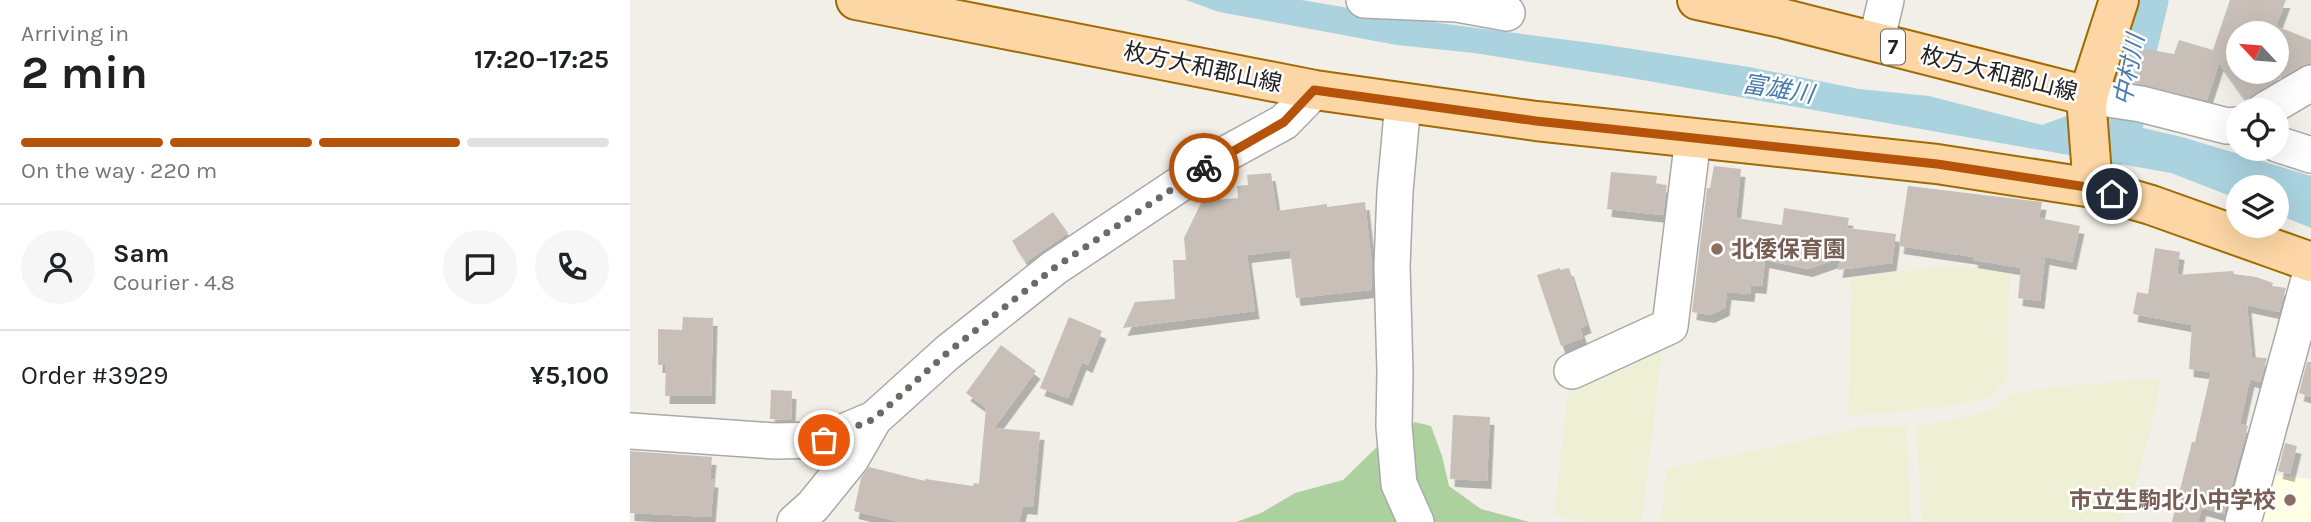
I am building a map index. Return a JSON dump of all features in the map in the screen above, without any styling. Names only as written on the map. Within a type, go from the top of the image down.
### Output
[{"type":"main road","name":"枚方大和郡山線","points":[[856,0],[1314,90],[1536,121],[2092,178],[2151,205],[2311,262]]},
{"type":"main road","name":"枚方大和郡山線","points":[[1697,0],[1876,42],[2088,103],[2092,178]]},
{"type":"main road","points":[[2088,103],[2119,0]]},
{"type":"street","points":[[1364,0],[1457,4],[1507,13]]},
{"type":"street","points":[[1876,42],[1886,0]]},
{"type":"street","points":[[2285,98],[2311,83]]},
{"type":"street","points":[[815,517],[874,419],[947,353],[1054,268],[1222,156],[1284,122],[1314,90]]},
{"type":"street","points":[[1402,102],[1392,266],[1394,426],[1399,485],[1416,522]]},
{"type":"street","points":[[2088,103],[2141,104],[2226,127]]},
{"type":"street","points":[[1572,371],[1670,326],[1693,138]]},
{"type":"street","points":[[2289,148],[2311,155]]},
{"type":"street","points":[[2243,522],[2311,272]]},
{"type":"street","points":[[630,431],[775,441],[824,440],[874,419]]},
{"type":"shaded area","points":[[1952,265],[2010,273],[2007,377],[1990,397],[1952,406],[1849,416],[1851,278]]},
{"type":"shaded area","points":[[1663,340],[1642,522],[1580,522],[1554,515],[1567,397],[1579,383]]},
{"type":"shaded area","points":[[2160,378],[2155,413],[2122,522],[1922,522],[1916,426],[1991,410],[2016,392]]},
{"type":"shaded area","points":[[1869,426],[1906,426],[1911,522],[1660,522],[1667,469]]},
{"type":"shaded area","name":"市立生駒北小中学校","points":[[2275,475],[2311,479],[2311,522],[2263,522]]},
{"type":"green space","points":[[1415,422],[1431,426],[1449,486],[1481,509],[1530,522],[1236,522],[1261,513],[1295,493],[1343,480],[1379,445]]},
{"type":"water","name":"富雄川","points":[[1186,0],[1301,0],[1439,23],[1749,67],[1859,89],[1929,96],[2042,125],[2069,115],[2103,116],[2226,150],[2226,161],[2261,161],[2311,176],[2311,228],[2289,219],[2289,175],[2226,175],[2226,194],[2171,173],[1637,79],[1474,53],[1397,45],[1219,12]]},
{"type":"building","points":[[2230,0],[2286,0],[2278,21],[2226,21],[2226,73],[2219,63],[2207,100],[2134,83],[2140,48],[2174,54],[2179,40],[2213,50]]},
{"type":"building","points":[[2289,31],[2311,40],[2311,63],[2289,73]]},
{"type":"building","points":[[2234,84],[2270,84],[2251,98],[2244,98]]},
{"type":"building","points":[[1714,166],[1741,169],[1736,218],[1782,225],[1784,208],[1849,218],[1847,228],[1896,234],[1892,263],[1838,270],[1840,258],[1808,269],[1765,260],[1762,286],[1751,285],[1750,294],[1727,292],[1725,308],[1710,315],[1692,312],[1707,188],[1710,188]]},
{"type":"building","points":[[1611,172],[1657,176],[1656,184],[1667,185],[1663,215],[1607,209]]},
{"type":"building","points":[[1271,173],[1277,211],[1365,202],[1372,265],[1371,290],[1296,298],[1290,250],[1247,255],[1255,311],[1123,328],[1135,302],[1175,299],[1173,260],[1186,260],[1184,238],[1202,201],[1238,198],[1237,186],[1248,185],[1247,175]]},
{"type":"building","points":[[1908,186],[2042,202],[2039,218],[2080,226],[2072,262],[2045,257],[2040,301],[2018,298],[2021,268],[1973,260],[1974,257],[1899,246]]},
{"type":"building","points":[[1053,212],[1068,233],[1026,262],[1012,241]]},
{"type":"building","points":[[2155,248],[2180,252],[2177,275],[2233,271],[2234,274],[2256,277],[2273,283],[2272,286],[2286,288],[2279,312],[2247,305],[2252,357],[2267,358],[2260,382],[2250,379],[2240,424],[2248,426],[2224,514],[2202,508],[2198,522],[2172,522],[2192,442],[2195,442],[2211,372],[2189,369],[2192,325],[2133,314],[2137,292],[2148,294]]},
{"type":"building","points":[[1569,268],[1587,325],[1580,328],[1583,338],[1561,346],[1537,275]]},
{"type":"building","points":[[683,317],[713,318],[711,396],[665,396],[666,365],[658,365],[658,329],[682,330]]},
{"type":"building","points":[[1069,317],[1102,331],[1088,365],[1082,362],[1068,398],[1040,388]]},
{"type":"building","points":[[1001,345],[1036,371],[994,428],[1040,432],[1033,507],[1023,506],[1019,522],[900,522],[854,511],[861,478],[869,467],[925,481],[973,486],[974,483],[979,484],[986,408],[966,393]]},
{"type":"building","points":[[2307,362],[2311,362],[2311,397],[2299,393]]},
{"type":"building","points":[[771,390],[792,391],[791,420],[770,419]]},
{"type":"building","points":[[1453,415],[1490,417],[1487,481],[1450,479]]},
{"type":"building","points":[[2285,443],[2297,446],[2290,474],[2278,471]]},
{"type":"building","points":[[630,451],[712,457],[710,479],[714,480],[711,517],[630,513]]},
{"type":"waterway","name":"中村川","points":[[2115,140],[2131,49],[2143,0]]},
{"type":"way so far","points":[[824,440],[874,419],[947,353],[1054,268],[1204,168]]},
{"type":"place","name":"北倭保育園","points":[[1717,249]]},
{"type":"place","name":"市立生駒北小中学校","points":[[2290,500]]},
{"type":"route","points":[[1204,168],[1284,122],[1314,90],[1536,121],[1937,164],[2093,188],[2112,194]]}]
